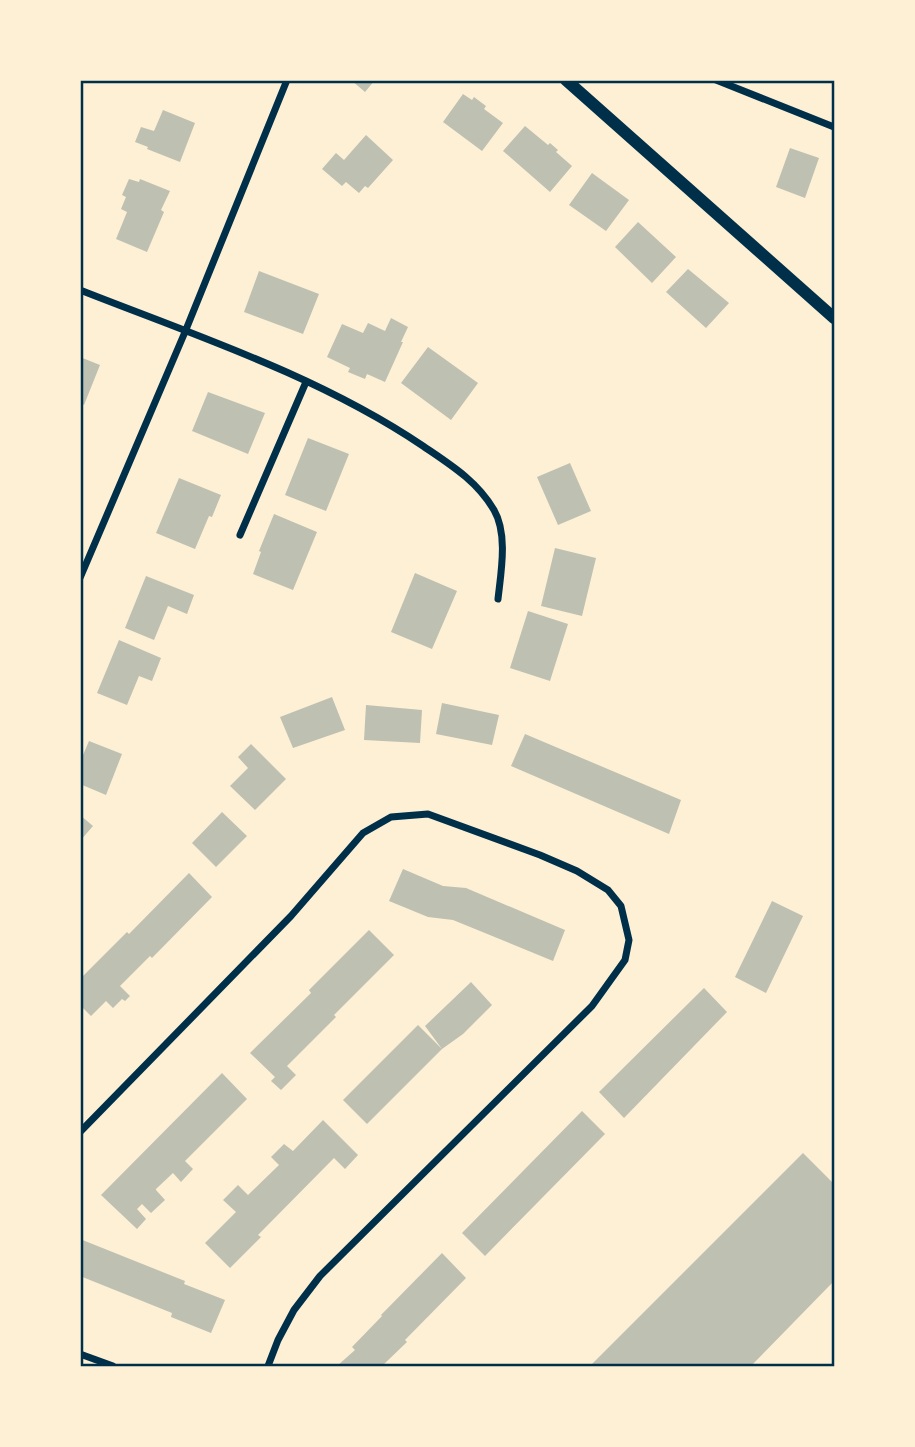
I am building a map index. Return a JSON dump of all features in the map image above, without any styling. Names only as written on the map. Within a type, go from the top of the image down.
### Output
[{"type":"street","points":[[80,578],[185,332],[286,80]]},
{"type":"street","points":[[566,80],[835,318]]},
{"type":"street","points":[[716,80],[835,127]]},
{"type":"street","points":[[80,290],[334,394],[394,426],[465,474],[495,511],[500,525],[503,549],[498,598]]},
{"type":"street","points":[[240,536],[306,382]]},
{"type":"street","points":[[80,1132],[291,916],[363,833],[391,817],[428,814],[540,855],[608,890],[621,906],[629,940],[625,960],[592,1006],[320,1276],[294,1310],[278,1340],[268,1367]]},
{"type":"street","points":[[80,1354],[113,1367]]},
{"type":"building","points":[[351,80],[375,80],[365,92]]},
{"type":"building","points":[[463,94],[472,100],[474,97],[486,106],[484,109],[503,123],[482,151],[443,122]]},
{"type":"building","points":[[163,110],[195,123],[180,162],[135,142],[141,127],[154,131]]},
{"type":"building","points":[[525,126],[548,145],[550,143],[572,166],[550,192],[503,151]]},
{"type":"building","points":[[366,135],[393,160],[368,188],[365,186],[359,193],[346,182],[342,186],[322,169],[336,153],[344,160]]},
{"type":"building","points":[[790,148],[819,158],[805,198],[776,187]]},
{"type":"building","points":[[592,173],[629,200],[606,231],[569,205]]},
{"type":"building","points":[[129,179],[139,182],[140,179],[170,191],[147,252],[116,239],[127,212],[121,209],[126,197],[122,195]]},
{"type":"building","points":[[638,222],[676,257],[652,283],[615,247]]},
{"type":"building","points":[[688,269],[729,303],[706,328],[666,292]]},
{"type":"building","points":[[259,271],[319,294],[303,334],[244,312]]},
{"type":"building","points":[[391,318],[408,327],[385,382],[367,374],[365,379],[348,372],[350,368],[327,357],[342,324],[363,333],[368,323],[385,331]]},
{"type":"building","points":[[428,347],[478,383],[451,420],[401,383]]},
{"type":"building","points":[[80,357],[100,365],[84,405],[80,403]]},
{"type":"building","points":[[208,392],[265,413],[248,454],[192,431]]},
{"type":"building","points":[[308,438],[349,454],[326,511],[285,495]]},
{"type":"building","points":[[570,463],[591,511],[558,525],[537,477]]},
{"type":"building","points":[[179,478],[221,495],[195,549],[156,533]]},
{"type":"building","points":[[274,514],[317,532],[293,590],[253,574]]},
{"type":"building","points":[[555,548],[596,558],[582,616],[541,606]]},
{"type":"building","points":[[415,573],[457,591],[432,649],[391,632]]},
{"type":"building","points":[[146,576],[194,595],[187,614],[168,606],[154,640],[125,628]]},
{"type":"building","points":[[528,611],[568,624],[550,681],[510,668]]},
{"type":"building","points":[[119,640],[161,658],[152,681],[139,676],[127,705],[97,693]]},
{"type":"building","points":[[332,697],[345,730],[293,748],[280,717]]},
{"type":"building","points":[[442,703],[499,715],[492,745],[436,734]]},
{"type":"building","points":[[366,705],[422,710],[420,743],[364,740]]},
{"type":"building","points":[[525,734],[681,800],[669,834],[511,766]]},
{"type":"building","points":[[89,741],[122,754],[106,795],[80,784],[80,762]]},
{"type":"building","points":[[251,744],[286,779],[255,810],[230,786],[248,768],[238,757]]},
{"type":"building","points":[[222,812],[247,836],[216,867],[192,843]]},
{"type":"building","points":[[80,815],[93,826],[80,841]]},
{"type":"building","points":[[403,869],[443,886],[466,888],[565,930],[553,961],[453,920],[428,917],[389,901]]},
{"type":"building","points":[[189,873],[212,897],[152,958],[150,956],[120,986],[130,996],[125,1001],[122,999],[113,1008],[106,1001],[91,1016],[80,1005],[80,979]]},
{"type":"building","points":[[772,901],[803,916],[766,993],[735,977]]},
{"type":"building","points":[[369,930],[394,955],[287,1066],[296,1075],[281,1090],[271,1081],[275,1077],[250,1053],[311,993],[309,990]]},
{"type":"building","points":[[471,982],[492,1005],[463,1034],[442,1049],[425,1026]]},
{"type":"building","points":[[704,988],[727,1012],[624,1118],[599,1092]]},
{"type":"building","points":[[418,1025],[442,1049],[367,1124],[343,1100]]},
{"type":"building","points":[[222,1073],[247,1099],[185,1161],[193,1169],[181,1182],[173,1173],[156,1189],[165,1200],[151,1213],[142,1204],[137,1209],[146,1219],[137,1229],[101,1195]]},
{"type":"building","points":[[582,1111],[605,1134],[485,1256],[462,1233]]},
{"type":"building","points":[[323,1120],[358,1155],[345,1169],[334,1158],[258,1235],[261,1237],[230,1268],[205,1243],[236,1212],[223,1200],[238,1185],[248,1195],[279,1165],[271,1157],[284,1144],[293,1151]]},
{"type":"building","points":[[803,1153],[834,1184],[834,1281],[751,1366],[590,1366]]},
{"type":"building","points":[[80,1239],[225,1300],[211,1333],[171,1317],[172,1313],[80,1276]]},
{"type":"building","points":[[442,1253],[466,1278],[405,1340],[407,1342],[382,1366],[337,1366],[355,1350],[352,1347],[381,1315]]}]
